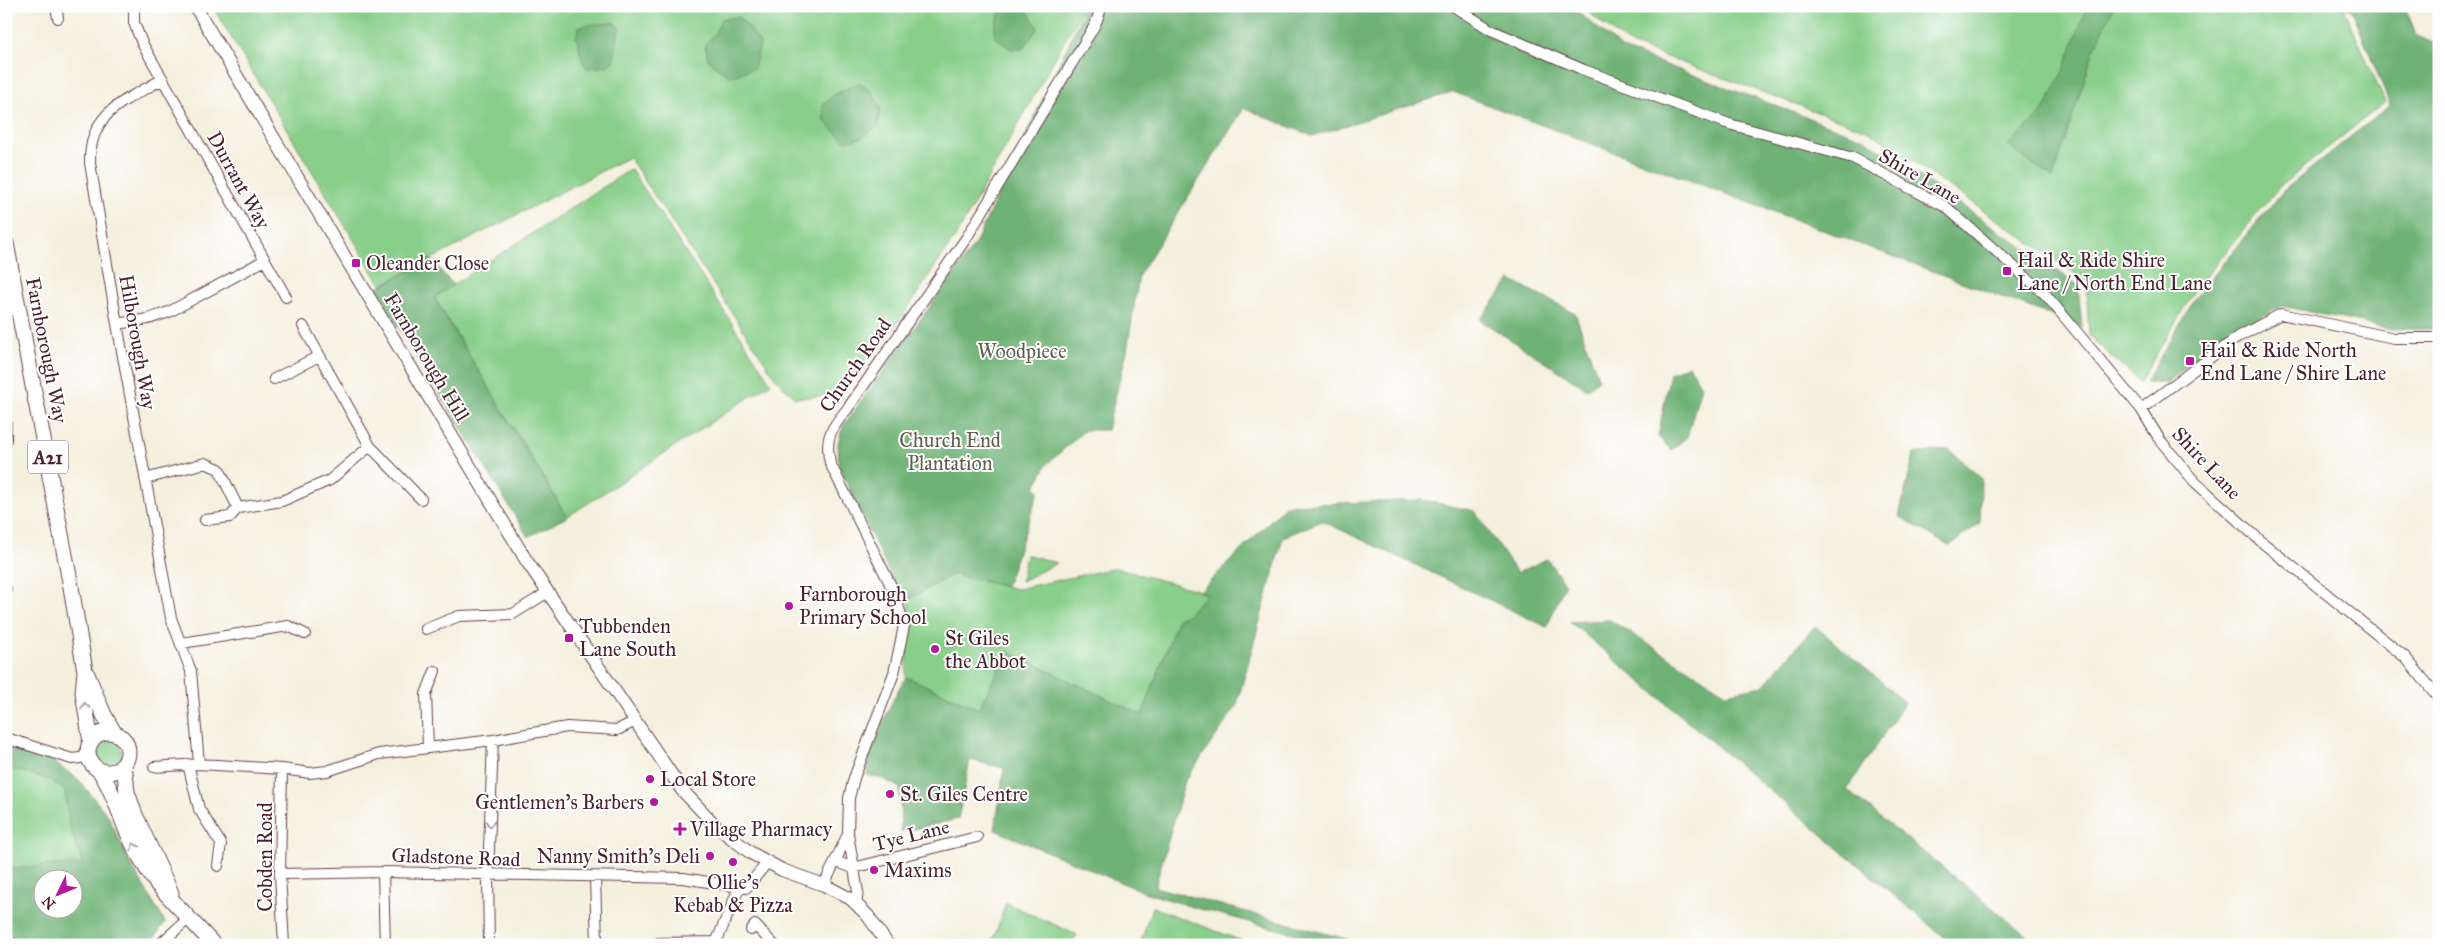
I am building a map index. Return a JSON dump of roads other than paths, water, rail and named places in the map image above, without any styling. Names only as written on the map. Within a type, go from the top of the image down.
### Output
[{"type":"highway","name":"Farnborough Way","points":[[6,243],[56,500],[85,671],[84,693],[90,742]]},
{"type":"highway","name":"Farnborough Way","points":[[85,671],[114,733]]},
{"type":"highway","points":[[173,899],[135,815],[127,792],[124,764],[128,752],[127,746],[120,736],[114,733],[101,733],[90,742],[88,757],[109,785],[140,858],[157,884],[214,945]]},
{"type":"highway","points":[[100,771],[114,772],[124,764]]},
{"type":"main road","name":"Farnborough Hill","points":[[195,6],[526,560],[634,722],[682,790],[698,809],[729,838],[767,863],[824,885],[856,904]]},
{"type":"main road","points":[[856,904],[888,945]]},
{"type":"street","points":[[56,6],[58,18]]},
{"type":"street","name":"Durrant Way","points":[[134,6],[136,28],[163,80],[286,297]]},
{"type":"street","name":"Church Road","points":[[856,904],[858,897],[848,834],[849,798],[854,778],[894,673],[904,626],[895,594],[830,463],[826,447],[832,426],[848,408],[967,238],[1095,25],[1102,6]]},
{"type":"street","name":"Shire Lane","points":[[1453,6],[1490,30],[1584,70],[1729,124],[1853,158],[1946,207],[2046,295],[2141,409],[2160,440],[2194,481],[2263,543],[2404,657],[2439,698]]},
{"type":"street","name":"Hilborough Way","points":[[163,80],[109,111],[97,127],[91,140],[91,171],[171,618],[191,671],[199,764]]},
{"type":"street","points":[[117,324],[148,319],[169,312],[265,260]]},
{"type":"street","points":[[2141,409],[2238,338],[2281,314],[2394,338],[2439,338]]},
{"type":"street","points":[[303,326],[370,446],[421,500]]},
{"type":"street","points":[[274,379],[319,356]]},
{"type":"street","points":[[6,423],[6,440]]},
{"type":"street","points":[[205,520],[230,517],[238,508],[282,501],[330,480],[370,446]]},
{"type":"street","points":[[145,479],[205,463],[219,469],[238,508]]},
{"type":"street","points":[[426,629],[459,616],[513,614],[548,592]]},
{"type":"street","points":[[182,643],[288,626],[304,634]]},
{"type":"street","points":[[428,748],[426,694],[435,671]]},
{"type":"street","points":[[154,767],[199,764],[282,769],[310,773],[327,771],[379,754],[493,740],[567,727],[617,730],[634,722]]},
{"type":"street","points":[[6,738],[72,759],[88,757]]},
{"type":"street","points":[[489,945],[488,876],[493,740]]},
{"type":"street","points":[[188,764],[199,809],[221,844],[218,866]]},
{"type":"street","name":"Cobden Road","points":[[282,769],[280,874],[284,945]]},
{"type":"street","name":"Church Road","points":[[824,885],[848,834]]},
{"type":"street","name":"Tye Lane","points":[[853,868],[977,837]]},
{"type":"street","points":[[835,861],[853,868]]},
{"type":"street","points":[[658,945],[658,943],[716,943],[739,888],[750,886],[767,863]]},
{"type":"street","points":[[383,872],[385,945]]},
{"type":"street","name":"Gladstone Road","points":[[280,874],[383,872],[488,876],[683,878],[739,888]]},
{"type":"street","points":[[595,877],[597,945]]},
{"type":"street","points":[[159,945],[189,918]]},
{"type":"street","points":[[751,930],[756,925],[774,945]]},
{"type":"place","name":"Oleander Close","points":[[356,263]]},
{"type":"place","name":"Hail & Ride Shire Lane / North End Lane","points":[[2007,271]]},
{"type":"place","name":"Hail & Ride North End Lane / Shire Lane","points":[[2190,361]]},
{"type":"place","name":"Farnborough Primary School","points":[[789,606]]},
{"type":"place","name":"Tubbenden Lane South","points":[[569,638]]},
{"type":"place","name":"St Giles the Abbot","points":[[935,649]]},
{"type":"place","name":"Local Store","points":[[650,779]]},
{"type":"place","name":"St. Giles Centre","points":[[890,794]]},
{"type":"place","name":"Gentlemen’s Barbers","points":[[654,802]]},
{"type":"place","name":"Village Pharmacy","points":[[680,829]]},
{"type":"place","name":"Nanny Smith's Deli","points":[[710,856]]},
{"type":"place","name":"Ollie's Kebab & Pizza","points":[[733,862]]},
{"type":"place","name":"Maxims","points":[[874,870]]},
{"type":"park label","name":"Woodpiece","points":[[1022,351]]},
{"type":"park label","name":"Church End Plantation","points":[[950,452]]}]
